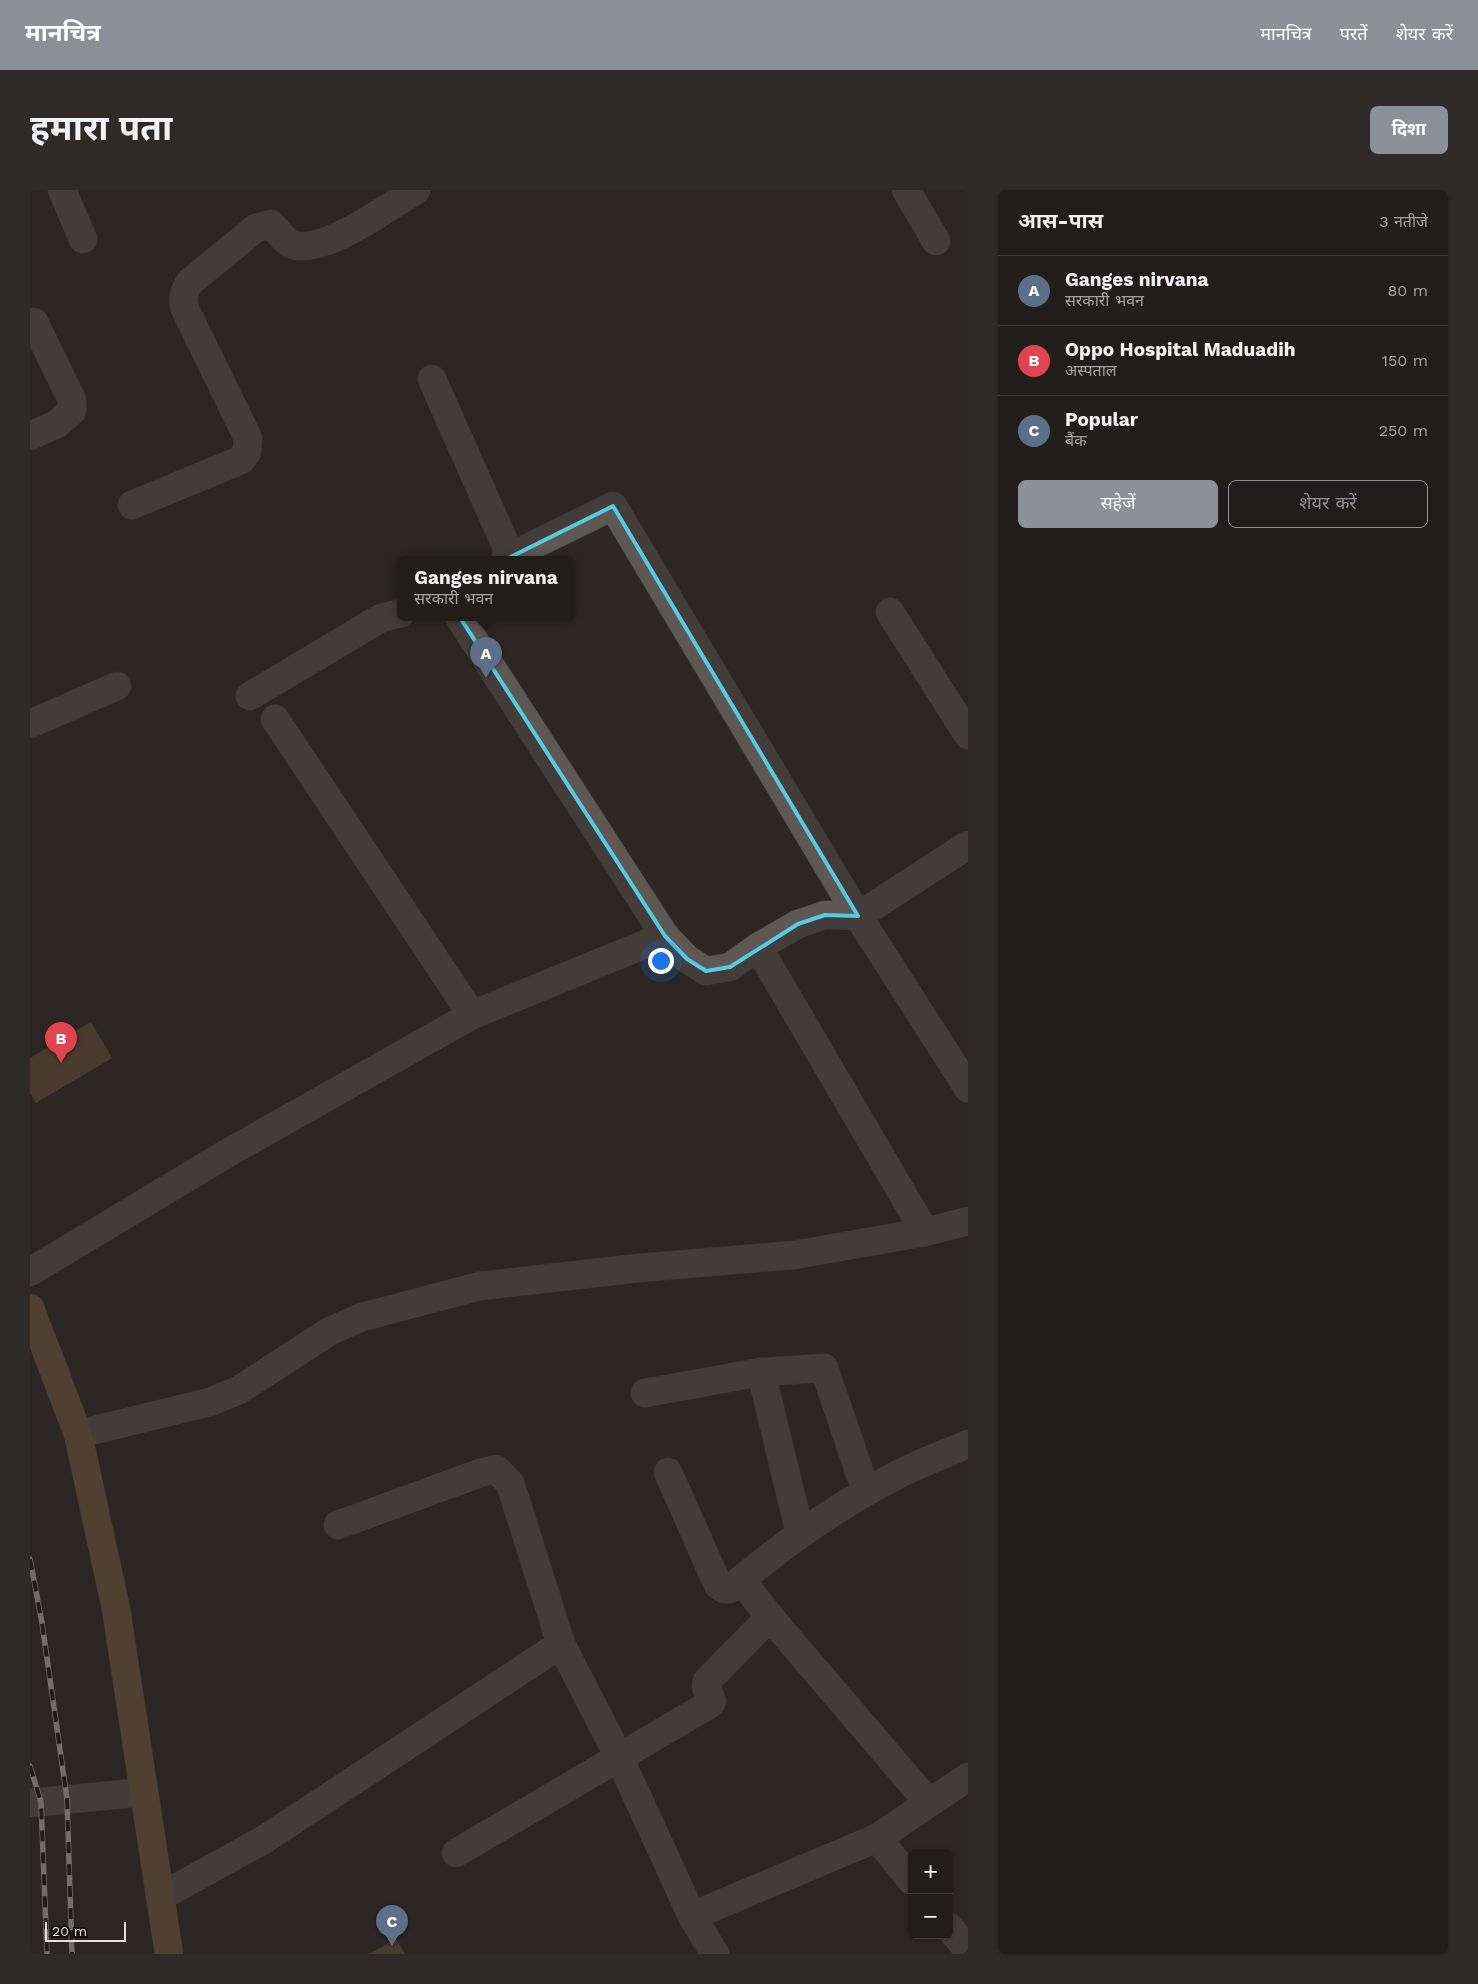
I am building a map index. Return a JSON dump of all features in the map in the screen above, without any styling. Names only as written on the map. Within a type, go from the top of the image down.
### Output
[{"type":"street","points":[[62,190],[83,239]]},
{"type":"street","points":[[132,505],[240,460],[247,452],[248,438],[185,309],[184,291],[190,282],[256,228],[271,224],[291,244],[307,247],[336,238],[416,190]]},
{"type":"street","points":[[906,190],[936,241]]},
{"type":"street","points":[[30,436],[57,424],[72,411],[72,400],[34,322]]},
{"type":"street","points":[[432,379],[507,556]]},
{"type":"street","points":[[512,556],[613,506],[858,916],[968,1088]]},
{"type":"street","points":[[890,612],[968,735]]},
{"type":"street","points":[[250,696],[382,618],[397,614]]},
{"type":"street","points":[[462,621],[665,936],[687,959],[706,971],[730,967],[758,947],[798,924],[825,915],[858,916],[968,845]]},
{"type":"street","points":[[30,724],[117,686]]},
{"type":"street","points":[[275,719],[472,1015]]},
{"type":"street","points":[[30,1272],[226,1154],[472,1015],[665,936]]},
{"type":"street","points":[[758,947],[926,1232]]},
{"type":"street","points":[[78,1434],[210,1402],[239,1390],[330,1331],[362,1316],[480,1286],[639,1268],[794,1255],[926,1232],[968,1221]]},
{"type":"street","points":[[30,1308],[78,1434],[116,1609],[169,1954]]},
{"type":"street","points":[[646,1393],[761,1372],[824,1368],[866,1491]]},
{"type":"street","points":[[761,1372],[800,1533]]},
{"type":"street","points":[[668,1472],[718,1585],[724,1589],[730,1589],[800,1533],[866,1491],[900,1473],[968,1444]]},
{"type":"street","points":[[338,1525],[480,1473],[496,1469],[510,1483],[561,1644],[619,1757],[692,1916],[715,1954]]},
{"type":"street","points":[[741,1580],[770,1617],[928,1802]]},
{"type":"street","points":[[456,1853],[710,1704],[712,1700],[706,1687],[707,1681],[770,1617]]},
{"type":"street","points":[[160,1897],[265,1839],[561,1644]]},
{"type":"street","points":[[692,1916],[877,1838],[928,1802],[968,1777]]},
{"type":"street","points":[[30,1803],[144,1792]]},
{"type":"street","points":[[877,1838],[908,1876]]},
{"type":"street","points":[[953,1932],[968,1950]]},
{"type":"highlighted area","points":[[613,506],[858,916],[825,915],[798,924],[730,967],[706,971],[687,959],[665,936],[450,602],[447,594],[452,586]]},
{"type":"building","points":[[91,1022],[112,1058],[36,1103],[30,1093],[30,1058]]},
{"type":"building","points":[[396,1939],[405,1954],[369,1954]]},
{"type":"railway","points":[[30,1559],[42,1623],[67,1799],[72,1954]]},
{"type":"railway","points":[[30,1766],[41,1802],[47,1954]]},
{"type":"place","name":"Ganges nirvana","points":[[486,678]]},
{"type":"place","name":"Oppo Hospital Maduadih","points":[[61,1063]]},
{"type":"place","name":"Popular","points":[[392,1946]]}]
